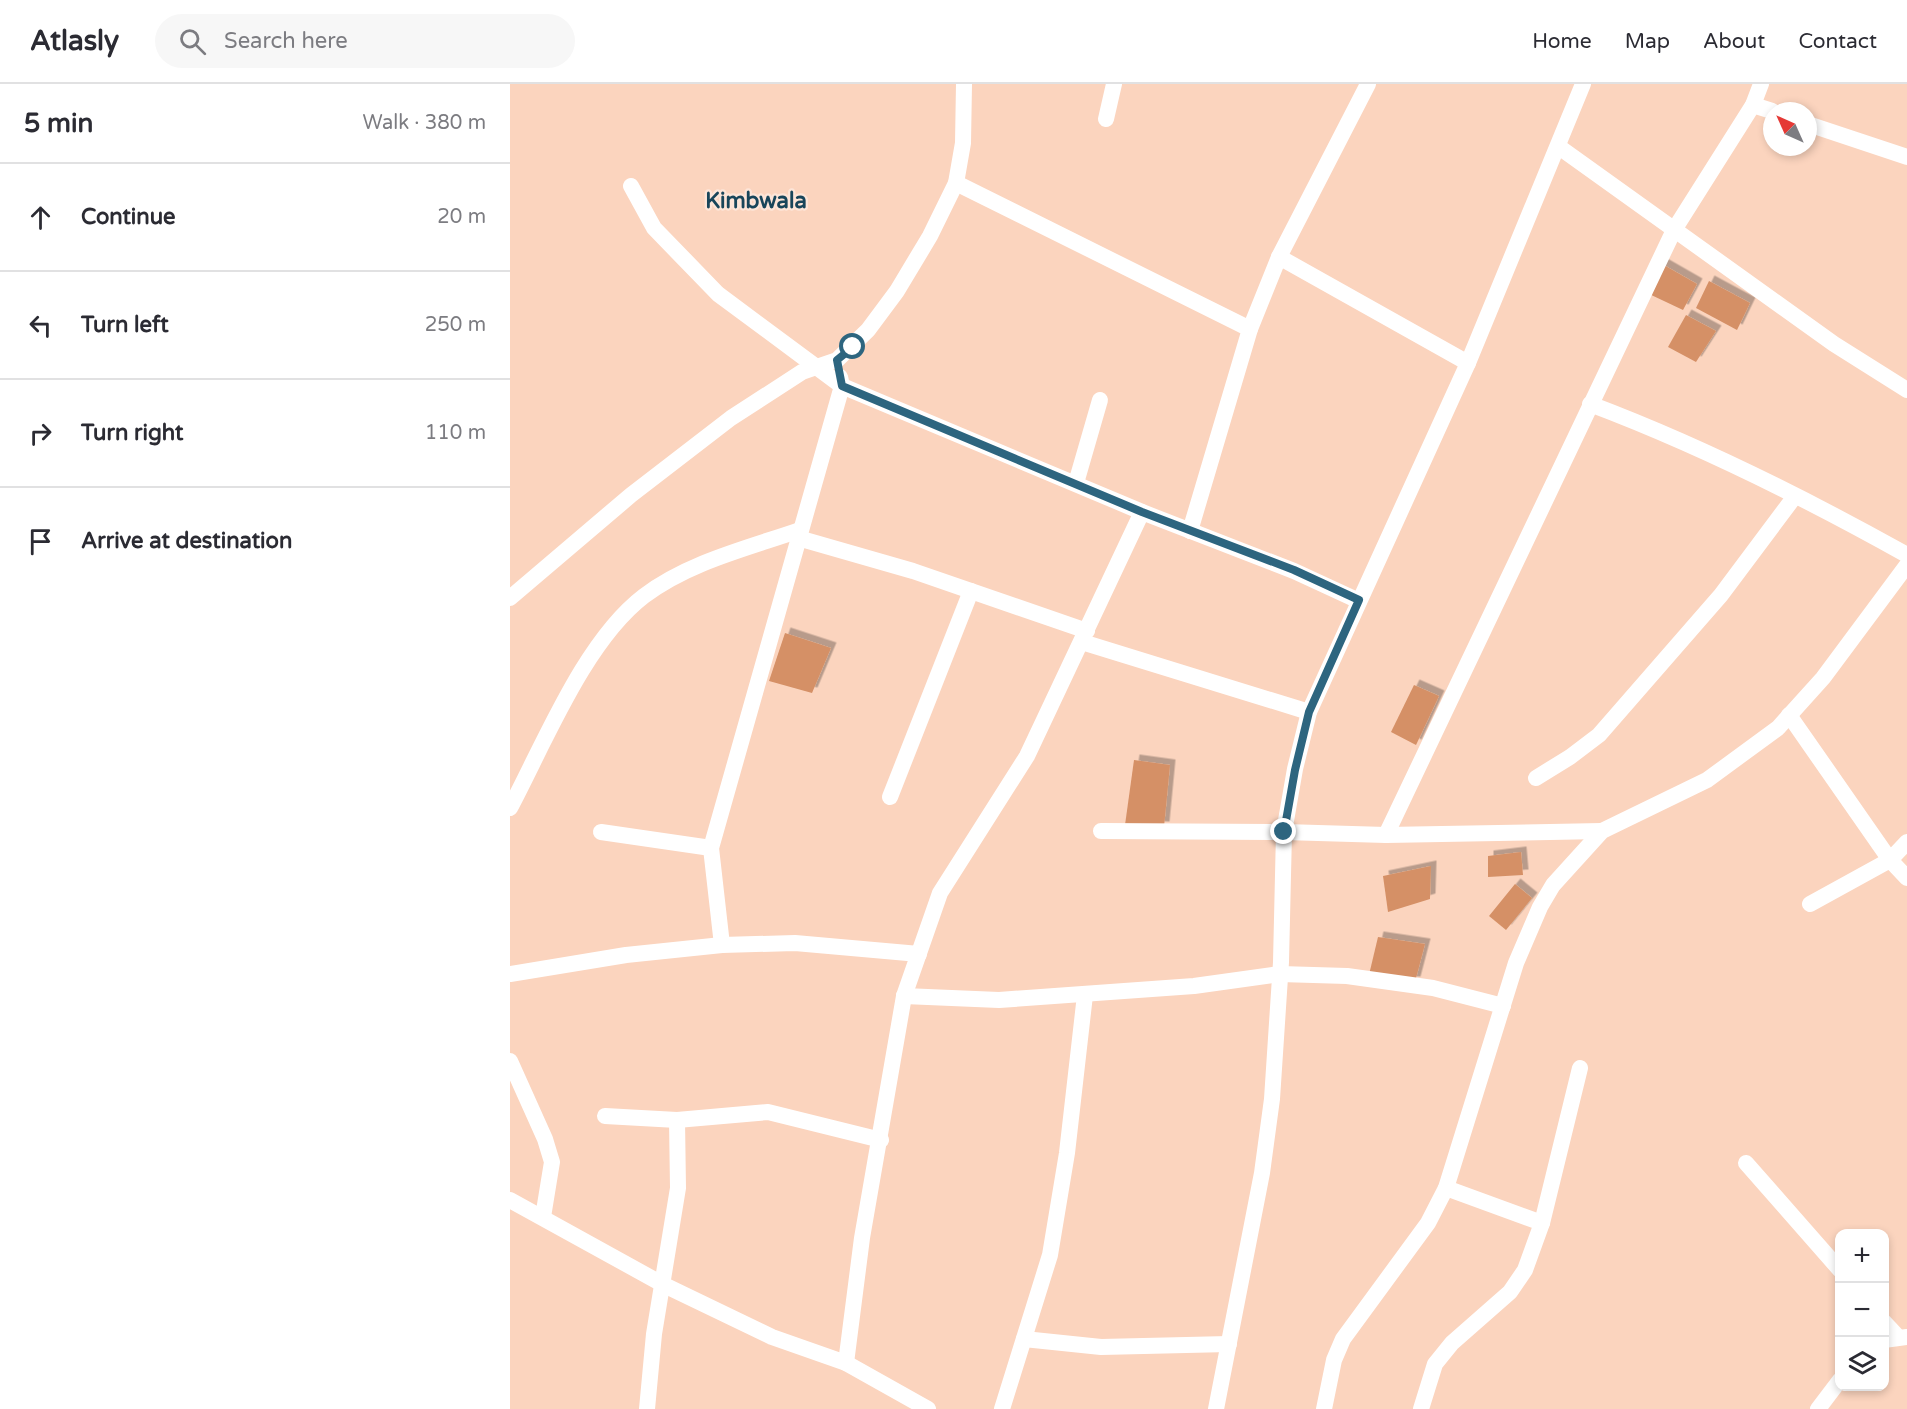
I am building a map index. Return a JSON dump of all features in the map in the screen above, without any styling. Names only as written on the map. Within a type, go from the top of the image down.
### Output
[{"type":"street","points":[[510,598],[631,495],[731,418],[802,372],[837,360],[868,330],[897,291],[930,236],[956,183],[963,143],[964,84]]},
{"type":"street","points":[[1106,119],[1114,84]]},
{"type":"street","points":[[1190,531],[1250,329],[1279,257],[1368,84]]},
{"type":"street","points":[[1216,1409],[1265,1152],[1272,1099],[1280,974],[1284,832],[1295,770],[1309,712],[1468,363],[1559,147],[1583,84]]},
{"type":"street","points":[[1386,835],[1674,230],[1753,105],[1761,84]]},
{"type":"street","points":[[1753,105],[1763,108]]},
{"type":"street","points":[[1817,127],[1907,157]]},
{"type":"street","points":[[1559,147],[1834,344],[1907,390]]},
{"type":"street","points":[[956,183],[1250,329]]},
{"type":"street","points":[[631,186],[654,228],[718,294],[842,386],[1142,512],[1294,570],[1359,600]]},
{"type":"street","points":[[1279,257],[1468,363]]},
{"type":"street","points":[[722,945],[711,848],[842,386],[837,360]]},
{"type":"street","points":[[1076,483],[1100,400]]},
{"type":"street","points":[[1590,404],[1702,450],[1796,496],[1907,555]]},
{"type":"street","points":[[1536,778],[1570,757],[1599,735],[1720,596],[1796,496]]},
{"type":"street","points":[[846,1363],[862,1238],[904,996],[940,893],[1027,756],[1142,512]]},
{"type":"street","points":[[510,808],[581,671],[612,626],[636,603],[662,585],[713,560],[799,534],[971,591],[1084,636],[1309,712]]},
{"type":"street","points":[[1324,1409],[1334,1360],[1343,1339],[1428,1223],[1446,1188],[1516,963],[1540,908],[1553,885],[1602,831],[1707,780],[1778,728],[1823,678],[1907,564]]},
{"type":"street","points":[[890,797],[971,591]]},
{"type":"street","points":[[1789,715],[1890,860],[1907,878]]},
{"type":"street","points":[[1101,831],[1386,835],[1602,831]]},
{"type":"street","points":[[601,832],[711,848]]},
{"type":"street","points":[[1810,904],[1890,860],[1907,842]]},
{"type":"street","points":[[510,974],[626,955],[722,945],[795,943],[919,954]]},
{"type":"street","points":[[904,996],[999,1000],[1085,995],[1194,986],[1280,974],[1368,979],[1433,988],[1503,1006]]},
{"type":"street","points":[[1002,1409],[1050,1255],[1067,1153],[1085,995]]},
{"type":"street","points":[[510,1061],[545,1139],[552,1162],[543,1217]]},
{"type":"street","points":[[1423,1408],[1435,1364],[1452,1342],[1509,1292],[1525,1270],[1542,1223],[1580,1068]]},
{"type":"street","points":[[605,1116],[677,1120],[768,1112],[880,1140]]},
{"type":"street","points":[[647,1409],[654,1334],[664,1285],[678,1188],[677,1120]]},
{"type":"street","points":[[1746,1163],[1835,1265]]},
{"type":"street","points":[[1446,1188],[1542,1223]]},
{"type":"street","points":[[510,1200],[664,1285],[772,1337],[846,1363],[928,1409]]},
{"type":"street","points":[[1024,1339],[1101,1347],[1229,1344]]},
{"type":"street","points":[[1818,1409],[1835,1386]]},
{"type":"building","points":[[1662,264],[1697,284],[1683,310],[1647,293]]},
{"type":"building","points":[[1709,281],[1750,303],[1737,330],[1696,308]]},
{"type":"building","points":[[1686,315],[1716,331],[1696,362],[1668,347]]},
{"type":"building","points":[[785,633],[831,648],[812,693],[769,681]]},
{"type":"building","points":[[1414,685],[1439,696],[1416,745],[1391,732]]},
{"type":"building","points":[[1134,760],[1170,765],[1164,827],[1125,825]]},
{"type":"building","points":[[1521,852],[1523,875],[1488,877],[1488,856]]},
{"type":"building","points":[[1431,866],[1430,899],[1388,912],[1383,876]]},
{"type":"building","points":[[1515,884],[1532,898],[1506,930],[1489,916]]},
{"type":"building","points":[[1378,937],[1425,944],[1415,982],[1368,979]]},
{"type":"district","name":"Kimbwala","points":[[756,201]]},
{"type":"route","points":[[853,347],[837,360],[842,386],[1142,512],[1294,570],[1359,600],[1309,712],[1295,770],[1284,832]]}]
